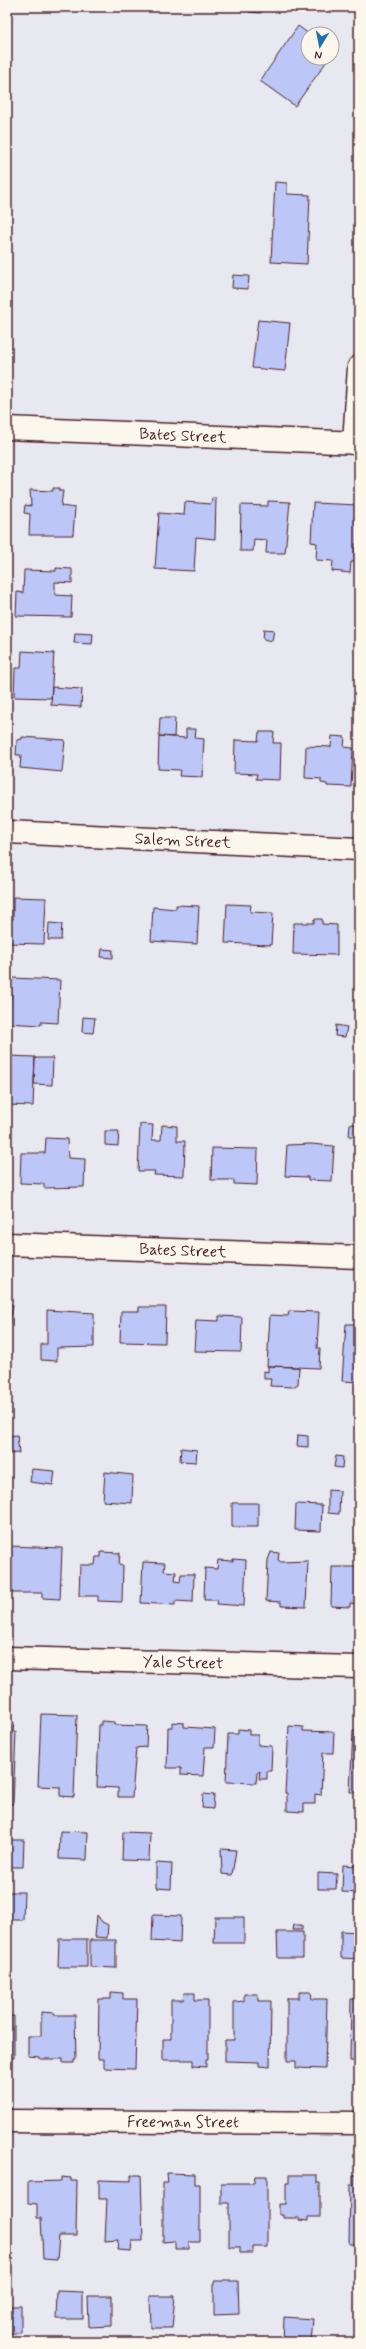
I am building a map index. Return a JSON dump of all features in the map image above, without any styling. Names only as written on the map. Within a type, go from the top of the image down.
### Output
[{"type":"street","points":[[357,443],[359,366]]},
{"type":"street","name":"Bates Street","points":[[7,428],[357,443]]},
{"type":"street","name":"Salem Street","points":[[7,832],[359,849]]},
{"type":"street","name":"Bates Street","points":[[7,1244],[359,1257]]},
{"type":"street","name":"Yale Street","points":[[7,1658],[359,1667]]},
{"type":"street","name":"Freeman Street","points":[[7,2121],[359,2123]]},
{"type":"building","points":[[250,7],[262,7],[261,13],[249,12]]},
{"type":"building","points":[[298,26],[300,27],[300,66],[323,66],[295,106],[260,81]]},
{"type":"building","points":[[275,182],[287,183],[287,194],[310,195],[307,264],[271,262]]},
{"type":"building","points":[[233,275],[249,276],[248,289],[232,288]]},
{"type":"building","points":[[258,320],[290,323],[285,371],[252,368]]},
{"type":"building","points":[[53,488],[59,488],[59,491],[63,491],[61,506],[75,508],[73,535],[29,535],[30,514],[24,513],[25,505],[31,506],[30,490],[53,491]]},
{"type":"building","points":[[212,498],[216,498],[215,539],[196,537],[194,571],[155,569],[159,513],[184,515],[185,502],[211,504]]},
{"type":"building","points":[[268,501],[290,502],[285,553],[266,553],[267,540],[254,539],[253,551],[240,551],[241,505],[268,506]]},
{"type":"building","points":[[313,503],[359,505],[359,544],[355,544],[355,562],[351,562],[350,573],[332,571],[333,561],[316,560],[317,543],[311,542]]},
{"type":"building","points":[[56,568],[72,569],[72,583],[55,582],[55,595],[72,596],[71,617],[16,616],[17,592],[23,593],[24,570],[56,571]]},
{"type":"building","points":[[264,629],[274,630],[272,641],[263,639]]},
{"type":"building","points":[[75,633],[93,634],[92,644],[74,643]]},
{"type":"building","points":[[22,651],[54,653],[51,698],[14,697],[15,668],[21,668]]},
{"type":"building","points":[[52,687],[82,689],[81,707],[51,705]]},
{"type":"building","points":[[160,718],[175,718],[174,737],[159,736]]},
{"type":"building","points":[[186,729],[196,729],[195,738],[204,739],[202,777],[179,776],[180,770],[158,769],[159,736],[186,738]]},
{"type":"building","points":[[259,732],[274,732],[273,743],[281,743],[280,780],[256,779],[257,774],[234,773],[235,740],[258,741]]},
{"type":"building","points":[[332,736],[345,737],[344,747],[353,748],[351,787],[327,786],[327,784],[321,783],[321,779],[305,778],[306,746],[331,747]]},
{"type":"building","points":[[22,737],[65,740],[62,772],[20,768],[21,755],[16,755],[17,740],[22,739]]},
{"type":"building","points":[[13,897],[46,898],[44,944],[7,943],[7,919],[13,919]]},
{"type":"building","points":[[227,904],[251,905],[250,912],[273,913],[271,945],[225,943]]},
{"type":"building","points":[[176,905],[199,906],[197,944],[151,941],[153,907],[176,909]]},
{"type":"building","points":[[314,919],[322,919],[322,924],[337,925],[337,955],[293,954],[294,923],[314,923]]},
{"type":"building","points":[[49,923],[62,924],[61,940],[48,940]]},
{"type":"building","points":[[102,949],[113,950],[113,958],[101,957]]},
{"type":"building","points":[[12,978],[60,980],[58,1023],[41,1022],[41,1025],[7,1023],[7,999],[11,999]]},
{"type":"building","points":[[83,1017],[95,1018],[93,1033],[82,1032]]},
{"type":"building","points":[[336,1025],[347,1027],[345,1037],[335,1036]]},
{"type":"building","points":[[7,1056],[35,1057],[33,1106],[7,1105]]},
{"type":"building","points":[[35,1058],[53,1058],[52,1085],[34,1084]]},
{"type":"building","points":[[140,1124],[153,1125],[152,1140],[161,1140],[162,1125],[177,1126],[177,1141],[185,1141],[184,1176],[154,1175],[155,1171],[138,1171]]},
{"type":"building","points":[[350,1124],[359,1125],[359,1137],[349,1136]]},
{"type":"building","points":[[105,1131],[119,1131],[118,1146],[105,1145]]},
{"type":"building","points":[[46,1138],[67,1139],[68,1158],[85,1159],[84,1187],[44,1188],[44,1184],[20,1183],[21,1153],[45,1153]]},
{"type":"building","points":[[311,1144],[334,1146],[332,1181],[308,1180],[308,1177],[285,1176],[287,1145]]},
{"type":"building","points":[[212,1148],[258,1149],[257,1185],[234,1184],[234,1180],[211,1180]]},
{"type":"building","points":[[7,1304],[13,1305],[7,1339]]},
{"type":"building","points":[[139,1307],[166,1307],[165,1343],[120,1342],[121,1311],[139,1311]]},
{"type":"building","points":[[47,1310],[94,1313],[94,1347],[57,1348],[57,1361],[41,1360],[41,1344],[47,1344]]},
{"type":"building","points":[[289,1311],[319,1312],[317,1348],[320,1348],[319,1368],[267,1366],[270,1315],[288,1316]]},
{"type":"building","points":[[219,1316],[242,1317],[241,1352],[194,1351],[196,1320],[219,1321]]},
{"type":"building","points":[[346,1324],[359,1324],[359,1382],[342,1381]]},
{"type":"building","points":[[268,1366],[299,1367],[298,1384],[293,1387],[270,1386],[271,1379],[264,1379],[264,1371],[268,1372]]},
{"type":"building","points":[[17,1435],[19,1453],[7,1454],[7,1436]]},
{"type":"building","points":[[298,1435],[308,1436],[308,1447],[297,1446]]},
{"type":"building","points":[[181,1448],[197,1450],[196,1462],[180,1461]]},
{"type":"building","points":[[336,1456],[343,1457],[342,1468],[334,1467]]},
{"type":"building","points":[[32,1469],[55,1471],[53,1485],[30,1482]]},
{"type":"building","points":[[105,1472],[133,1475],[132,1503],[103,1501]]},
{"type":"building","points":[[328,1490],[340,1491],[339,1514],[328,1513]]},
{"type":"building","points":[[232,1503],[258,1503],[258,1527],[232,1527]]},
{"type":"building","points":[[296,1504],[322,1505],[321,1531],[295,1530]]},
{"type":"building","points":[[9,1546],[62,1548],[60,1599],[42,1598],[42,1593],[7,1593]]},
{"type":"building","points":[[101,1552],[120,1553],[119,1565],[123,1566],[122,1602],[98,1601],[98,1596],[79,1596],[80,1565],[95,1565],[96,1557],[101,1557]]},
{"type":"building","points":[[271,1552],[279,1553],[278,1560],[281,1562],[308,1561],[306,1607],[281,1606],[281,1602],[266,1601],[268,1560]]},
{"type":"building","points":[[233,1559],[246,1560],[244,1606],[217,1604],[218,1600],[204,1600],[205,1568],[217,1569],[218,1560],[233,1561]]},
{"type":"building","points":[[143,1562],[165,1563],[164,1571],[176,1572],[175,1581],[180,1582],[181,1574],[194,1574],[193,1602],[175,1601],[175,1605],[141,1603]]},
{"type":"building","points":[[332,1567],[359,1567],[357,1604],[350,1603],[350,1607],[331,1606]]},
{"type":"building","points":[[41,1714],[77,1715],[74,1797],[60,1796],[60,1787],[38,1786]]},
{"type":"building","points":[[101,1721],[114,1722],[114,1725],[147,1726],[146,1747],[136,1748],[132,1797],[118,1797],[118,1788],[97,1787],[99,1725],[101,1725]]},
{"type":"building","points":[[7,1722],[14,1722],[13,1732],[16,1732],[13,1804],[7,1804]]},
{"type":"building","points":[[172,1722],[184,1723],[184,1727],[215,1729],[214,1747],[205,1747],[203,1776],[181,1775],[181,1768],[167,1768],[168,1727],[172,1727]]},
{"type":"building","points":[[289,1726],[303,1727],[303,1731],[334,1732],[333,1753],[323,1753],[321,1795],[315,1794],[315,1804],[304,1804],[304,1812],[287,1811],[287,1793],[285,1793]]},
{"type":"building","points":[[238,1729],[249,1730],[249,1735],[258,1735],[258,1745],[272,1746],[271,1771],[267,1771],[267,1779],[259,1779],[260,1771],[257,1773],[256,1783],[226,1782],[228,1734],[238,1734]]},
{"type":"building","points":[[353,1731],[359,1731],[359,1792],[350,1792]]},
{"type":"building","points":[[203,1794],[214,1795],[213,1809],[202,1808]]},
{"type":"building","points":[[60,1831],[88,1832],[87,1860],[59,1859]]},
{"type":"building","points":[[123,1832],[150,1833],[149,1861],[122,1860]]},
{"type":"building","points":[[7,1840],[24,1840],[23,1867],[7,1867]]},
{"type":"building","points":[[221,1849],[236,1850],[232,1875],[222,1874]]},
{"type":"building","points":[[156,1863],[172,1864],[171,1889],[156,1888]]},
{"type":"building","points":[[343,1865],[359,1866],[359,1893],[342,1892]]},
{"type":"building","points":[[318,1873],[337,1874],[336,1889],[318,1889]]},
{"type":"building","points":[[7,1892],[24,1892],[23,1920],[7,1920]]},
{"type":"building","points":[[97,1915],[102,1922],[108,1925],[107,1938],[95,1937]]},
{"type":"building","points":[[153,1915],[181,1916],[180,1943],[152,1941]]},
{"type":"building","points":[[215,1917],[244,1917],[244,1943],[214,1943]]},
{"type":"building","points":[[294,1925],[302,1925],[302,1930],[293,1930]]},
{"type":"building","points":[[341,1931],[359,1932],[359,1959],[341,1958]]},
{"type":"building","points":[[277,1932],[303,1932],[303,1958],[278,1958]]},
{"type":"building","points":[[59,1939],[87,1939],[87,1967],[58,1967]]},
{"type":"building","points":[[90,1940],[116,1940],[116,1968],[90,1967]]},
{"type":"building","points":[[111,1992],[123,1993],[123,1999],[137,1999],[135,2069],[104,2068],[104,2059],[98,2059],[99,1999],[111,1999]]},
{"type":"building","points":[[299,1992],[311,1992],[312,1999],[327,1999],[325,2069],[296,2068],[296,2061],[287,2061],[287,1998],[299,1998]]},
{"type":"building","points":[[184,1993],[195,1993],[195,2000],[208,2000],[208,2060],[206,2060],[206,2067],[193,2066],[193,2060],[163,2060],[163,2039],[171,2039],[171,2000],[183,2000]]},
{"type":"building","points":[[244,1994],[258,1994],[258,2001],[271,2001],[270,2067],[259,2066],[259,2062],[225,2061],[225,2040],[234,2040],[234,2002],[244,2001]]},
{"type":"building","points":[[351,1999],[359,1999],[359,2061],[350,2061]]},
{"type":"building","points":[[41,2012],[55,2013],[54,2015],[75,2015],[76,2059],[74,2059],[74,2063],[63,2063],[63,2059],[40,2059],[40,2057],[28,2056],[28,2036],[41,2036]]},
{"type":"building","points":[[7,2016],[14,2016],[14,2058],[11,2058],[11,2063],[7,2063]]},
{"type":"building","points":[[167,2173],[195,2174],[195,2184],[200,2184],[200,2242],[189,2242],[189,2249],[175,2249],[175,2241],[163,2242],[163,2183],[168,2183]]},
{"type":"building","points":[[131,2175],[141,2175],[143,2241],[132,2241],[131,2251],[117,2250],[118,2240],[105,2241],[107,2199],[99,2199],[99,2180],[131,2181]]},
{"type":"building","points":[[289,2175],[317,2175],[317,2183],[320,2183],[320,2217],[308,2217],[308,2221],[299,2220],[299,2218],[283,2218],[283,2215],[279,2215],[279,2204],[286,2204],[286,2183],[289,2183]]},
{"type":"building","points":[[353,2175],[359,2175],[359,2251],[357,2251],[357,2244],[349,2244],[350,2185],[353,2185]]},
{"type":"building","points":[[255,2176],[267,2176],[267,2247],[253,2247],[253,2253],[240,2253],[240,2247],[229,2247],[229,2203],[221,2203],[221,2183],[254,2183]]},
{"type":"building","points":[[61,2177],[71,2178],[71,2181],[77,2181],[76,2236],[59,2236],[57,2260],[43,2259],[41,2218],[37,2218],[37,2204],[28,2203],[28,2182],[61,2181]]},
{"type":"building","points":[[7,2191],[10,2191],[9,2253],[7,2253]]},
{"type":"building","points":[[214,2281],[238,2281],[239,2314],[214,2315]]},
{"type":"building","points":[[57,2291],[83,2292],[83,2319],[56,2319]]},
{"type":"building","points":[[88,2296],[112,2296],[112,2326],[89,2327]]},
{"type":"building","points":[[150,2296],[175,2296],[172,2328],[151,2328]]},
{"type":"building","points":[[7,2306],[21,2306],[21,2333],[7,2333]]},
{"type":"building","points":[[284,2317],[313,2319],[311,2342],[283,2342]]}]
